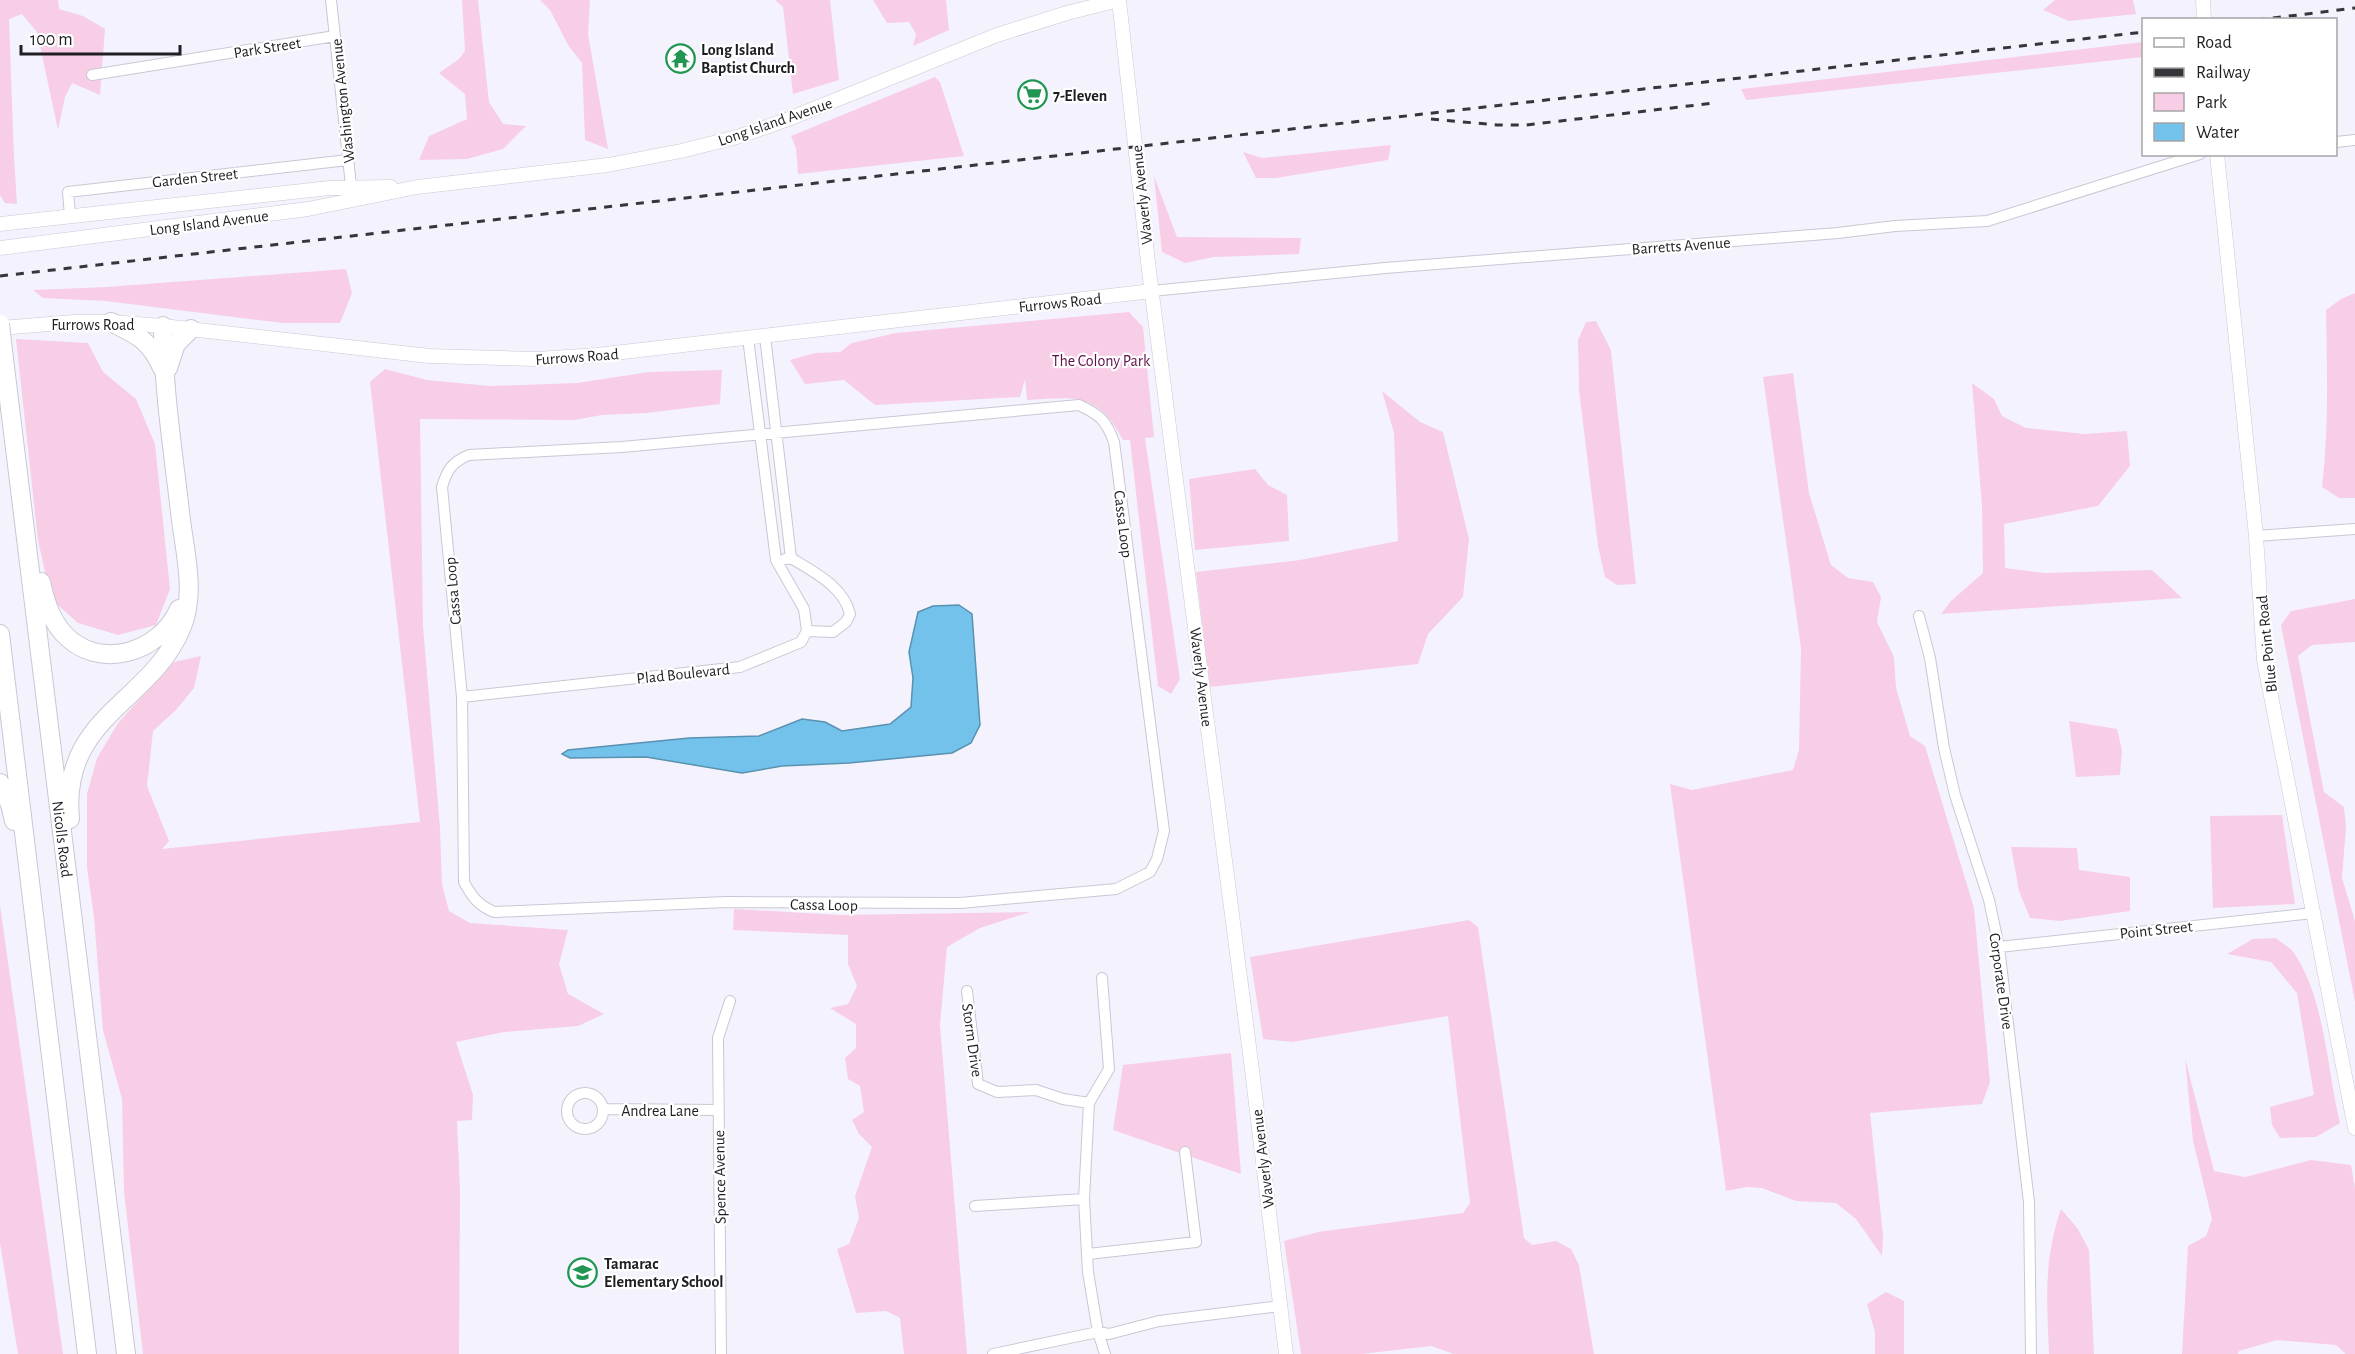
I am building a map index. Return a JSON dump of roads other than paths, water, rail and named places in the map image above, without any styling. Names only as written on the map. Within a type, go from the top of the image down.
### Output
[{"type":"highway","points":[[111,322],[143,339],[154,351],[165,375]]},
{"type":"highway","name":"Nicolls Road","points":[[0,326],[126,1354]]},
{"type":"highway","points":[[72,914],[74,856],[70,807],[75,773],[86,743],[95,728],[155,670],[174,644],[185,620],[190,601],[165,375],[163,326]]},
{"type":"highway","points":[[165,375],[177,344],[191,329]]},
{"type":"highway","points":[[24,520],[50,613],[64,634],[97,652],[121,653],[141,649],[151,644],[174,621],[182,600],[187,575]]},
{"type":"highway","points":[[0,634],[87,1354]]},
{"type":"highway","points":[[0,783],[13,817],[19,858],[36,935]]},
{"type":"street","name":"Washington Avenue","points":[[331,0],[352,201]]},
{"type":"street","name":"Long Island Avenue","points":[[0,248],[246,217],[352,201],[417,187],[608,165],[702,146],[786,120],[997,35],[1067,13],[1119,0]]},
{"type":"street","name":"Waverly Avenue","points":[[1119,0],[1152,291],[1286,1354]]},
{"type":"street","points":[[2204,0],[2204,18]]},
{"type":"street","name":"Park Street","points":[[92,75],[335,36]]},
{"type":"street","points":[[2337,142],[2355,140]]},
{"type":"street","name":"Barretts Avenue","points":[[1152,291],[1385,268],[1838,233],[1894,226],[1987,221],[2194,156]]},
{"type":"street","name":"Blue Point Road","points":[[2217,156],[2256,536],[2264,660],[2355,1128]]},
{"type":"street","name":"Garden Street","points":[[70,216],[68,192],[348,160]]},
{"type":"street","name":"Long Island Avenue","points":[[0,224],[351,187],[417,187]]},
{"type":"street","name":"Furrows Road","points":[[0,326],[111,322],[418,355],[497,359],[577,357],[1152,291]]},
{"type":"street","points":[[765,336],[791,558]]},
{"type":"street","points":[[748,338],[776,560],[804,609],[807,631],[833,632],[846,622],[850,614],[848,605],[830,583],[791,558],[776,560]]},
{"type":"street","name":"Cassa Loop","points":[[1079,405],[1099,415],[1109,428],[1113,442],[1164,831],[1157,859],[1150,872],[1116,889],[960,903],[726,902],[494,912],[480,905],[464,882],[462,697],[442,487],[447,471],[456,460],[469,455],[622,447],[776,432],[1079,405]]},
{"type":"street","points":[[2256,536],[2355,529]]},
{"type":"street","name":"Corporate Drive","points":[[1919,616],[1930,658],[1944,748],[1955,795],[1989,900],[1999,947],[2029,1202],[2031,1354]]},
{"type":"street","name":"Plad Boulevard","points":[[462,697],[740,667],[801,642],[807,631]]},
{"type":"street","name":"Point Street","points":[[1999,947],[2313,913]]},
{"type":"street","points":[[1102,978],[1109,1069],[1089,1103],[1084,1199],[1088,1272],[1098,1332],[1105,1354]]},
{"type":"street","name":"Storm Drive","points":[[967,991],[978,1084],[997,1092],[1036,1090],[1062,1099],[1089,1103]]},
{"type":"street","name":"Spence Avenue","points":[[721,1354],[718,1038],[730,1001]]},
{"type":"street","name":"Andrea Lane","points":[[603,1110],[718,1110]]},
{"type":"street","points":[[1088,1254],[1196,1242],[1185,1152]]},
{"type":"street","points":[[975,1206],[1084,1199]]},
{"type":"street","points":[[993,1354],[1098,1332],[1109,1334],[1159,1321],[1280,1306]]},
{"type":"water","points":[[959,605],[972,614],[980,725],[971,743],[952,753],[849,763],[782,766],[742,773],[646,757],[570,758],[562,754],[568,750],[689,738],[759,736],[802,719],[825,722],[842,731],[890,724],[911,707],[913,678],[909,652],[918,612],[933,606]]},
{"type":"railway","points":[[2273,18],[2355,8]]},
{"type":"railway","points":[[0,276],[2142,32]]},
{"type":"railway","points":[[1431,119],[1497,125],[1526,125],[1714,103]]},
{"type":"place","name":"Long Island Baptist Church","points":[[680,58]]},
{"type":"place","name":"7-Eleven","points":[[1032,95]]},
{"type":"place","name":"Tamarac Elementary School","points":[[583,1272]]},
{"type":"park label","name":"The Colony Park","points":[[1101,360]]}]
